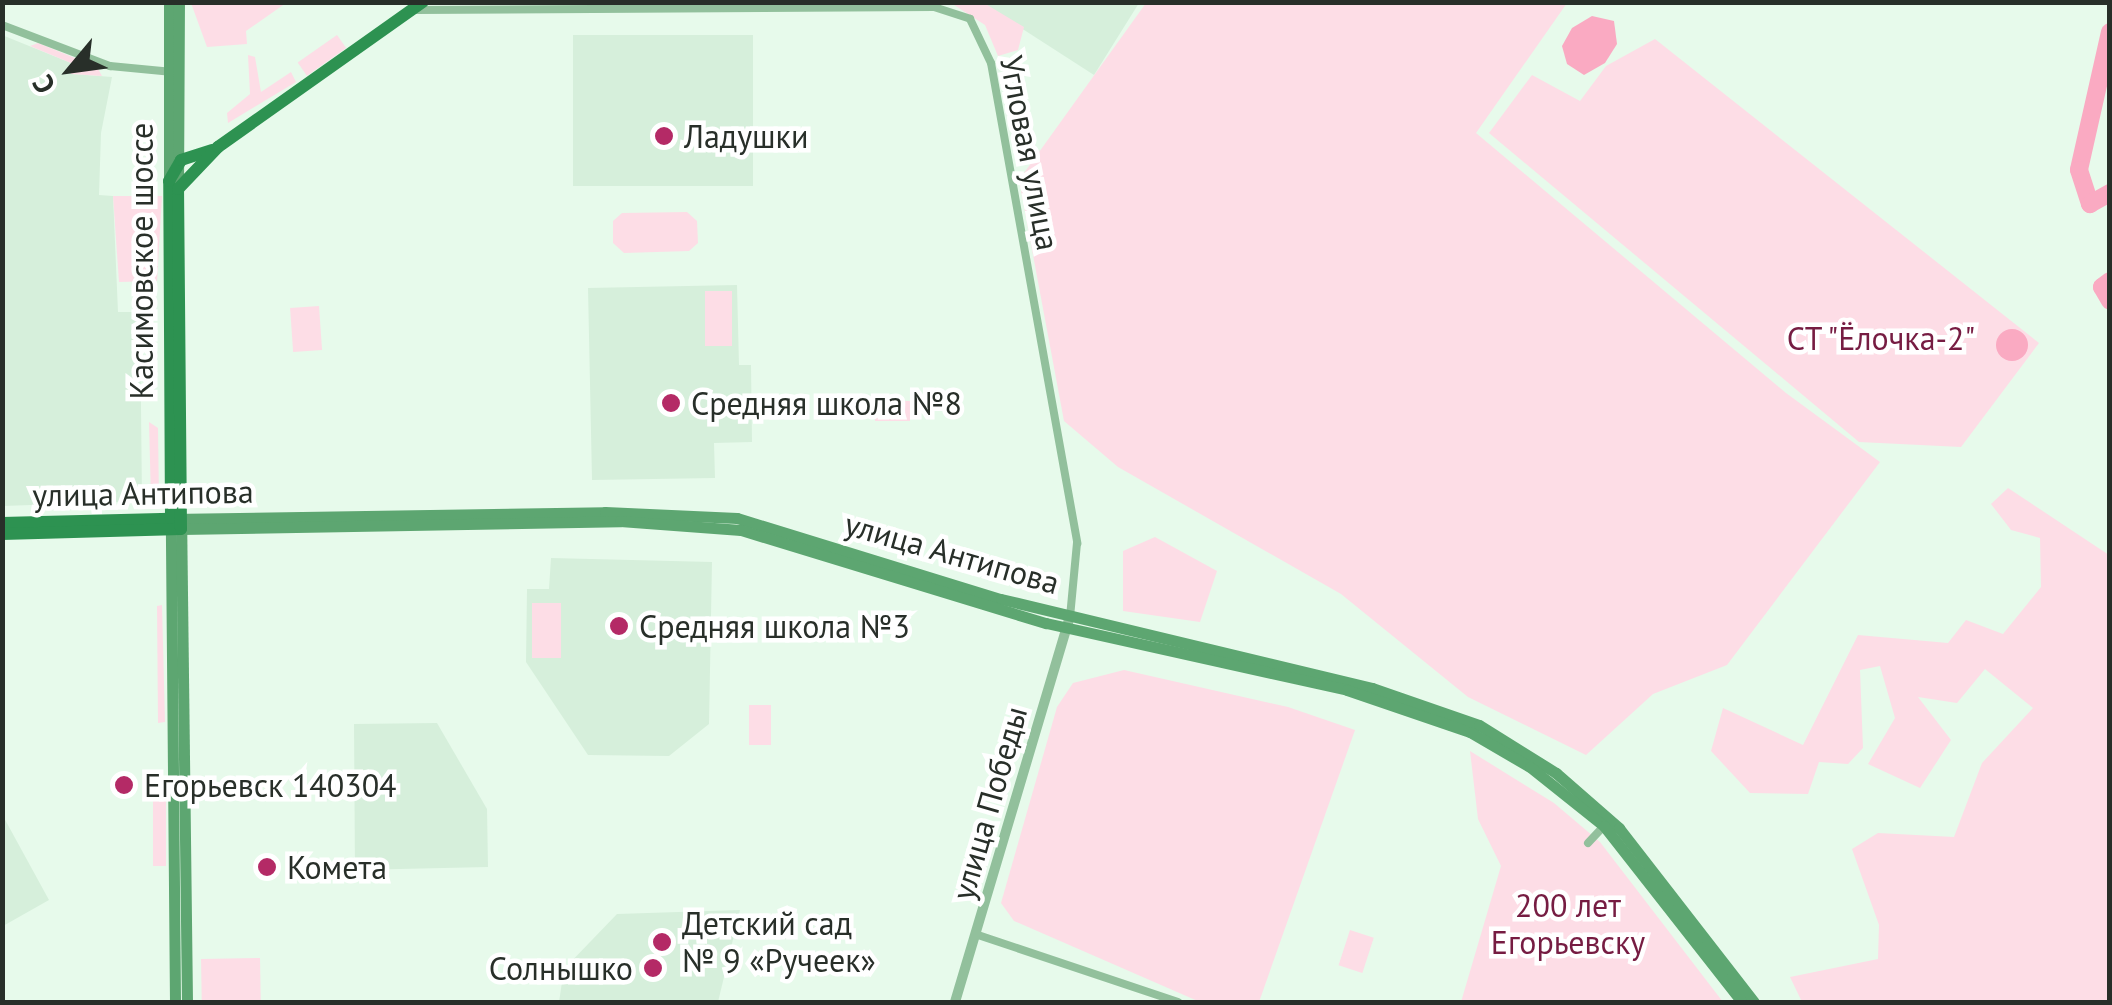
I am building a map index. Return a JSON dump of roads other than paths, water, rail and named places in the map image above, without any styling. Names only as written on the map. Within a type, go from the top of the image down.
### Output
[{"type":"main road","name":"Касимовское шоссе","points":[[169,2],[178,164]]},
{"type":"main road","name":"Касимовское шоссе","points":[[176,524],[173,185],[168,142],[178,2]]},
{"type":"main road","points":[[173,185],[207,154],[417,6]]},
{"type":"main road","points":[[177,125],[185,146],[207,154]]},
{"type":"main road","points":[[168,142],[178,164],[173,185]]},
{"type":"main road","points":[[178,164],[207,154]]},
{"type":"main road","name":"улица Антипова","points":[[2,524],[720,515],[1068,622],[1301,679],[1431,716],[1530,767],[1604,826],[1742,1002]]},
{"type":"main road","points":[[175,1002],[180,957],[176,524]]},
{"type":"main road","name":"улица Антипова","points":[[2,534],[176,524]]},
{"type":"main road","name":"улица Антипова","points":[[1068,622],[1372,688],[1500,736],[1620,828],[1754,1002]]},
{"type":"main road","points":[[180,957],[187,1002]]},
{"type":"street","name":"Угловая улица","points":[[417,6],[926,7],[953,9],[970,19],[991,63],[1077,543],[1068,622]]},
{"type":"street","points":[[2,25],[110,66],[173,72]]},
{"type":"street","name":"улица Победы","points":[[955,1002],[1068,622]]},
{"type":"street","points":[[1588,843],[1604,826]]},
{"type":"street","points":[[978,935],[1178,1002]]},
{"type":"waterway","points":[[2110,32],[2079,170],[2090,204],[2110,193]]},
{"type":"waterway","points":[[2110,281],[2102,287],[2110,301]]},
{"type":"place","name":"Ладушки","points":[[664,136]]},
{"type":"place","name":"Средняя школа №8","points":[[671,403]]},
{"type":"place","name":"Средняя школа №3","points":[[619,626]]},
{"type":"place","name":"Егорьевск 140304","points":[[124,785]]},
{"type":"place","name":"Комета","points":[[267,867]]},
{"type":"place","name":"Детский сад № 9 «Ручеек»","points":[[662,942]]},
{"type":"place","name":"Солнышко","points":[[653,968]]},
{"type":"park label","name":"СТ \"Ёлочка-2\"","points":[[1881,338]]},
{"type":"park label","name":"200 лет Егорьевску","points":[[1568,924]]}]
